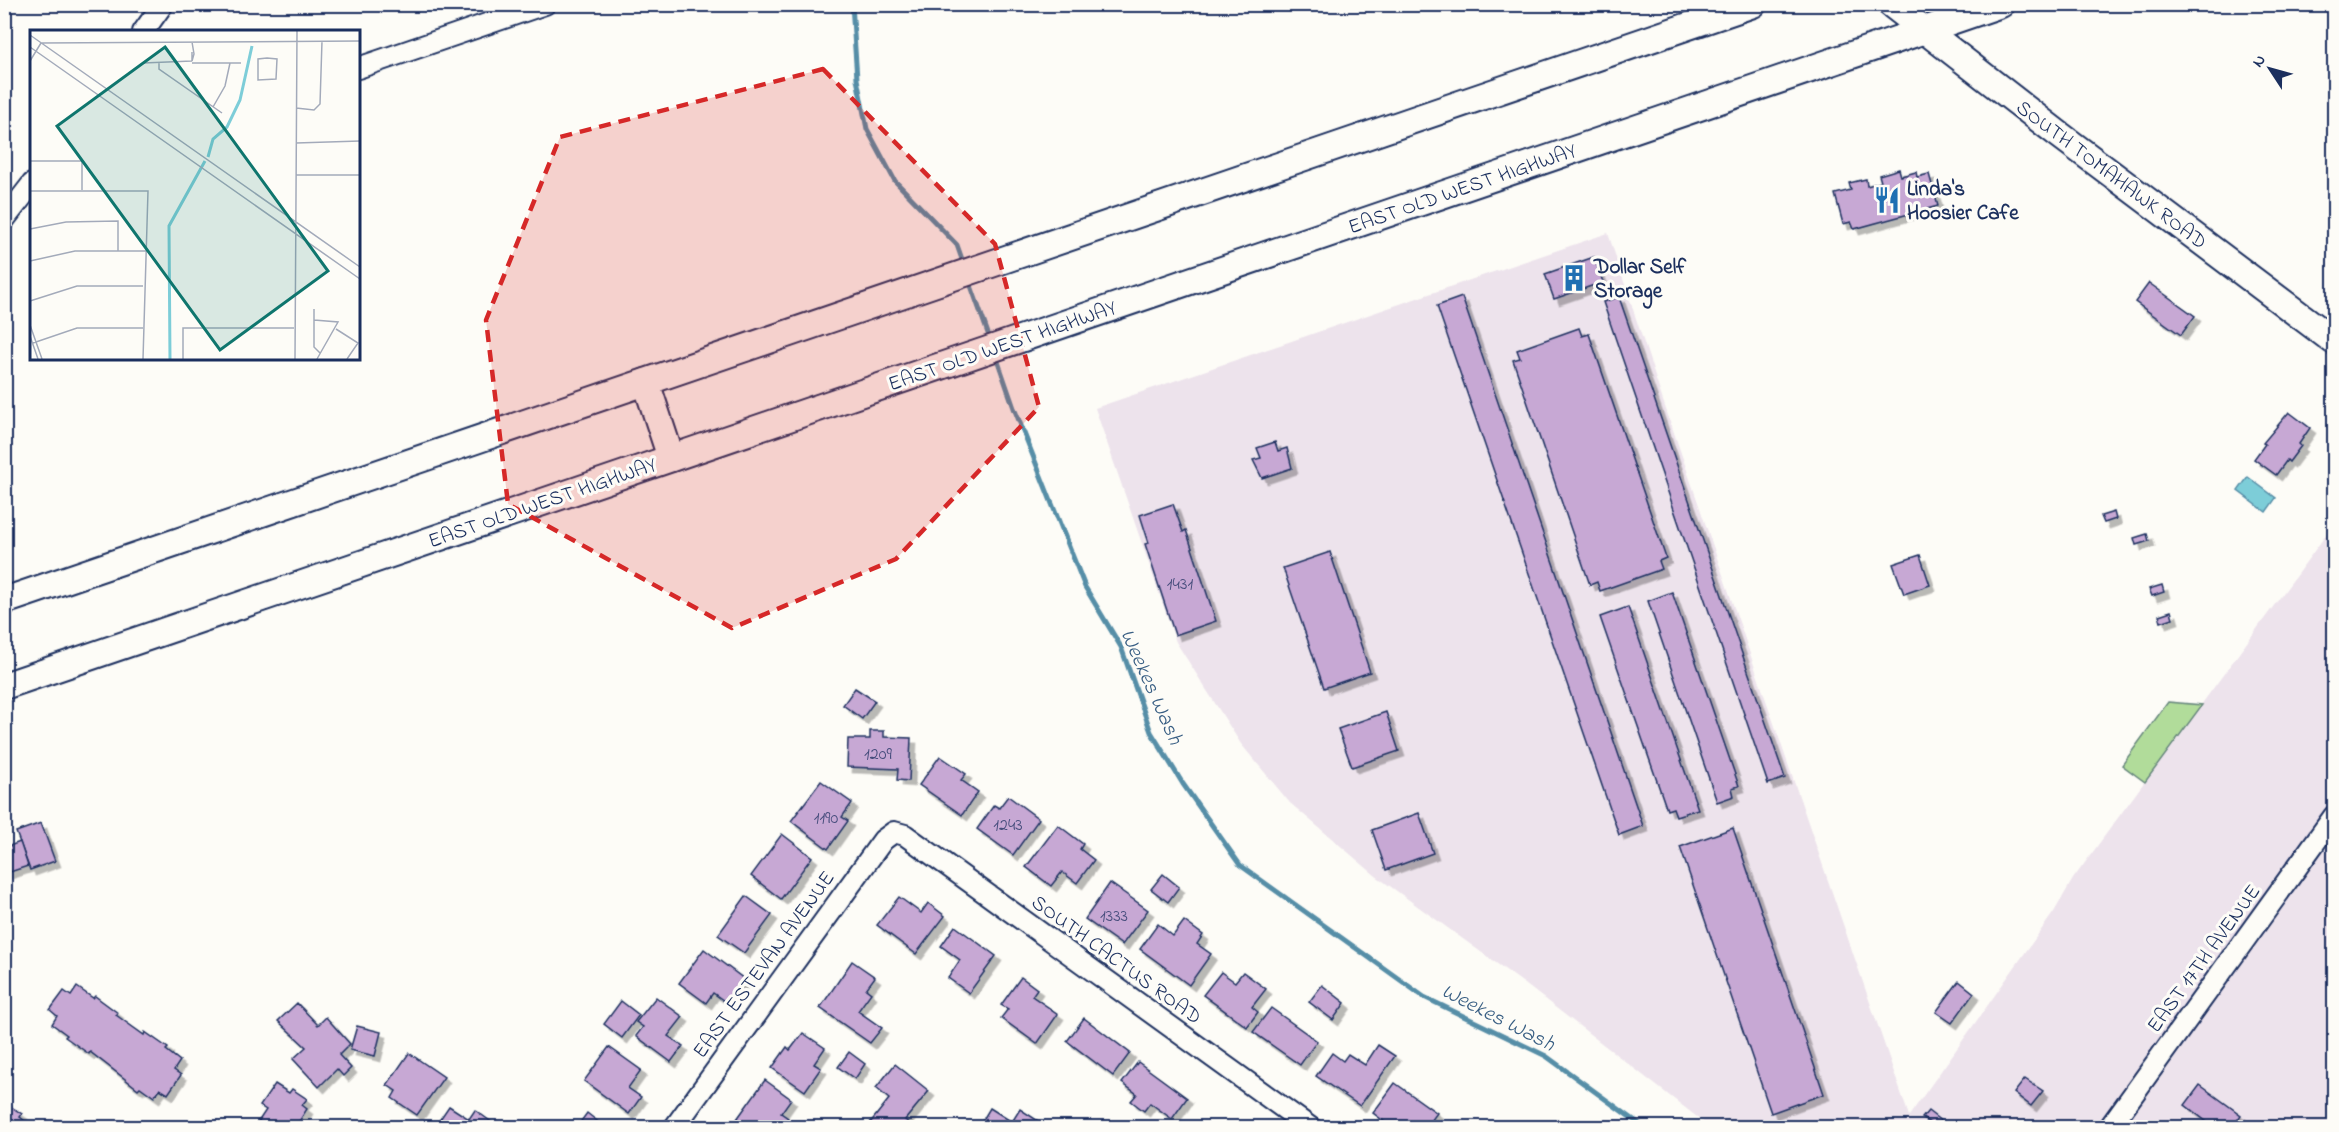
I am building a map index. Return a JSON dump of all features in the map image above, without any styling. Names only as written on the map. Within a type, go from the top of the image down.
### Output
[{"type":"main road","points":[[4,602],[1752,4]]},
{"type":"main road","name":"SOUTH TOMAHAWK ROAD","points":[[1892,4],[2067,140],[2334,341]]},
{"type":"main road","name":"EAST OLD WEST HIGHWAY","points":[[4,686],[2001,4]]},
{"type":"main road","points":[[645,382],[671,458]]},
{"type":"street","points":[[144,30],[163,4]]},
{"type":"street","points":[[360,67],[545,4]]},
{"type":"street","points":[[4,220],[30,187]]},
{"type":"street","name":"EAST 17TH AVENUE","points":[[2109,1128],[2334,816]]},
{"type":"street","name":"SOUTH CACTUS ROAD","points":[[894,832],[905,835],[1307,1126]]},
{"type":"street","name":"EAST ESTEVAN AVENUE","points":[[674,1128],[883,840],[894,832]]},
{"type":"highlighted area","points":[[823,69],[995,244],[1039,407],[896,559],[732,628],[508,504],[486,320],[560,137]]},
{"type":"shaded area","points":[[1608,233],[1661,395],[1909,1116],[2054,912],[2073,879],[2334,524],[2334,1127],[1710,1127],[1525,984],[1376,876],[1290,803],[1241,744],[1176,642],[1095,408]]},
{"type":"green space","points":[[2168,702],[2202,705],[2145,782],[2122,765]]},
{"type":"water","points":[[2248,477],[2276,498],[2266,512],[2238,491]]},
{"type":"building","name":"Linda's Hoosier Cafe","points":[[1899,169],[1901,176],[1916,172],[1917,177],[1929,174],[1938,206],[1854,229],[1851,222],[1843,224],[1835,194],[1851,190],[1849,183],[1866,179],[1867,186],[1881,182],[1879,175]]},
{"type":"building","name":"Dollar Self Storage","points":[[1594,257],[1603,282],[1554,299],[1545,274]]},
{"type":"building","points":[[2149,283],[2195,316],[2181,335],[2135,302]]},
{"type":"building","points":[[1462,297],[1643,826],[1619,835],[1437,306]]},
{"type":"building","points":[[1619,297],[1785,778],[1768,784],[1603,302]]},
{"type":"building","points":[[1579,328],[1582,336],[1589,334],[1666,558],[1659,561],[1662,569],[1600,591],[1597,582],[1590,585],[1513,360],[1520,358],[1517,350]]},
{"type":"building","points":[[2289,412],[2310,428],[2299,444],[2301,446],[2276,475],[2254,459],[2265,444],[2263,443]]},
{"type":"building","points":[[1275,442],[1278,451],[1287,448],[1292,468],[1262,478],[1253,460],[1261,458],[1257,448]]},
{"type":"building","points":[[1173,504],[1183,532],[1186,530],[1216,621],[1175,635],[1145,544],[1149,543],[1140,515]]},
{"type":"building","points":[[2114,512],[2116,519],[2104,523],[2101,516]]},
{"type":"building","points":[[2147,534],[2149,541],[2136,545],[2134,538]]},
{"type":"building","points":[[1330,552],[1370,672],[1324,688],[1283,568]]},
{"type":"building","points":[[1920,555],[1930,585],[1904,594],[1893,564]]},
{"type":"building","points":[[2162,585],[2164,592],[2152,596],[2149,589]]},
{"type":"building","points":[[1672,592],[1739,786],[1732,788],[1734,796],[1717,802],[1648,601]]},
{"type":"building","points":[[1628,607],[1698,809],[1676,816],[1673,808],[1667,810],[1600,617]]},
{"type":"building","points":[[2171,611],[2173,618],[2161,622],[2159,615]]},
{"type":"building","points":[[855,688],[875,701],[862,719],[843,705]]},
{"type":"building","points":[[1386,712],[1399,751],[1352,767],[1338,729]]},
{"type":"building","points":[[870,731],[884,731],[884,737],[911,738],[909,781],[897,780],[898,769],[847,767],[848,739],[870,739]]},
{"type":"building","points":[[940,756],[966,774],[961,780],[978,792],[962,815],[919,785]]},
{"type":"building","points":[[821,781],[852,803],[842,817],[848,821],[828,849],[791,821]]},
{"type":"building","points":[[1008,796],[1039,819],[1013,855],[977,829],[994,805],[999,808]]},
{"type":"building","points":[[1419,813],[1433,853],[1386,870],[1372,830]]},
{"type":"building","points":[[41,823],[55,861],[30,870],[16,832]]},
{"type":"building","points":[[1058,825],[1083,844],[1080,849],[1094,860],[1077,883],[1062,872],[1051,886],[1026,867]]},
{"type":"building","points":[[1733,828],[1824,1094],[1771,1113],[1680,847]]},
{"type":"building","points":[[782,834],[812,857],[781,899],[751,876]]},
{"type":"building","points":[[20,842],[28,866],[4,874],[4,848]]},
{"type":"building","points":[[1163,874],[1179,887],[1168,902],[1151,889]]},
{"type":"building","points":[[1110,883],[1148,910],[1122,945],[1085,919]]},
{"type":"building","points":[[746,896],[772,915],[744,953],[718,935]]},
{"type":"building","points":[[899,897],[921,913],[928,903],[945,916],[916,954],[877,925]]},
{"type":"building","points":[[1184,921],[1203,935],[1197,944],[1211,954],[1189,985],[1140,949],[1158,924],[1173,936]]},
{"type":"building","points":[[955,926],[996,956],[969,993],[948,978],[960,960],[941,946]]},
{"type":"building","points":[[704,949],[744,979],[727,1003],[713,993],[706,1003],[679,983]]},
{"type":"building","points":[[852,961],[875,977],[866,989],[871,993],[858,1011],[882,1028],[870,1043],[820,1008]]},
{"type":"building","points":[[1221,972],[1235,982],[1243,972],[1266,989],[1252,1007],[1258,1012],[1247,1027],[1203,995]]},
{"type":"building","points":[[1021,977],[1037,989],[1032,996],[1058,1014],[1037,1044],[1001,1018],[1008,1009],[1001,1005]]},
{"type":"building","points":[[1959,981],[1974,993],[1952,1023],[1936,1012]]},
{"type":"building","points":[[1322,985],[1345,1003],[1333,1020],[1309,1002]]},
{"type":"building","points":[[77,987],[93,998],[95,996],[144,1035],[145,1032],[168,1048],[166,1050],[180,1061],[174,1070],[181,1075],[168,1094],[160,1089],[154,1097],[140,1087],[138,1089],[90,1052],[89,1054],[65,1037],[67,1035],[52,1024],[57,1016],[50,1010],[64,991],[71,996]]},
{"type":"building","points":[[656,997],[683,1017],[668,1036],[683,1046],[671,1062],[636,1036],[643,1027],[636,1022]]},
{"type":"building","points":[[621,1001],[639,1015],[622,1038],[604,1024]]},
{"type":"building","points":[[297,1003],[318,1025],[326,1017],[350,1044],[339,1055],[351,1068],[343,1076],[337,1069],[319,1087],[293,1059],[306,1047],[278,1021]]},
{"type":"building","points":[[1271,1008],[1317,1041],[1300,1065],[1253,1032]]},
{"type":"building","points":[[1084,1018],[1130,1053],[1113,1076],[1067,1041]]},
{"type":"building","points":[[357,1026],[381,1032],[375,1056],[350,1050]]},
{"type":"building","points":[[803,1033],[825,1048],[814,1064],[821,1068],[805,1091],[772,1068],[787,1047],[790,1050]]},
{"type":"building","points":[[1378,1045],[1395,1056],[1360,1106],[1316,1076],[1332,1053],[1343,1061],[1348,1054],[1365,1065]]},
{"type":"building","points":[[609,1047],[641,1070],[628,1088],[641,1097],[629,1114],[584,1081]]},
{"type":"building","points":[[849,1052],[865,1064],[855,1079],[838,1067]]},
{"type":"building","points":[[409,1053],[444,1077],[417,1115],[392,1098],[396,1091],[387,1085]]},
{"type":"building","points":[[1138,1062],[1187,1098],[1172,1119],[1150,1103],[1144,1111],[1131,1101],[1137,1094],[1122,1083]]},
{"type":"building","points":[[895,1064],[929,1091],[905,1120],[915,1128],[866,1128],[889,1099],[876,1088]]},
{"type":"building","points":[[2025,1079],[2043,1091],[2031,1106],[2014,1093]]},
{"type":"building","points":[[765,1080],[791,1099],[781,1113],[788,1118],[782,1128],[734,1128],[732,1126]]},
{"type":"building","points":[[1395,1083],[1437,1113],[1426,1128],[1393,1128],[1373,1113]]},
{"type":"building","points":[[275,1084],[289,1093],[292,1089],[307,1099],[302,1105],[307,1109],[295,1128],[254,1128],[266,1110],[260,1106]]},
{"type":"building","points":[[2200,1085],[2241,1115],[2232,1128],[2215,1128],[2185,1105]]},
{"type":"building","points":[[4,1102],[22,1114],[20,1117],[34,1128],[4,1128]]},
{"type":"building","points":[[449,1106],[469,1119],[475,1110],[497,1126],[434,1128]]},
{"type":"building","points":[[990,1108],[1012,1122],[1020,1109],[1049,1128],[978,1128]]},
{"type":"building","points":[[1928,1111],[1950,1128],[1927,1128],[1930,1123],[1922,1118]]},
{"type":"building","points":[[587,1113],[606,1128],[576,1128]]},
{"type":"waterway","name":"Weekes Wash","points":[[852,4],[857,79],[867,129],[895,181],[957,245],[964,265]]},
{"type":"waterway","name":"Weekes Wash","points":[[969,280],[991,342]]},
{"type":"waterway","name":"Weekes Wash","points":[[995,353],[1014,408],[1085,587],[1121,647],[1151,732],[1183,784],[1240,865],[1424,997],[1546,1056],[1645,1128]]},
{"type":"place","name":"Linda's Hoosier Cafe","points":[[1887,200]]},
{"type":"place","name":"Dollar Self Storage","points":[[1574,278]]}]
